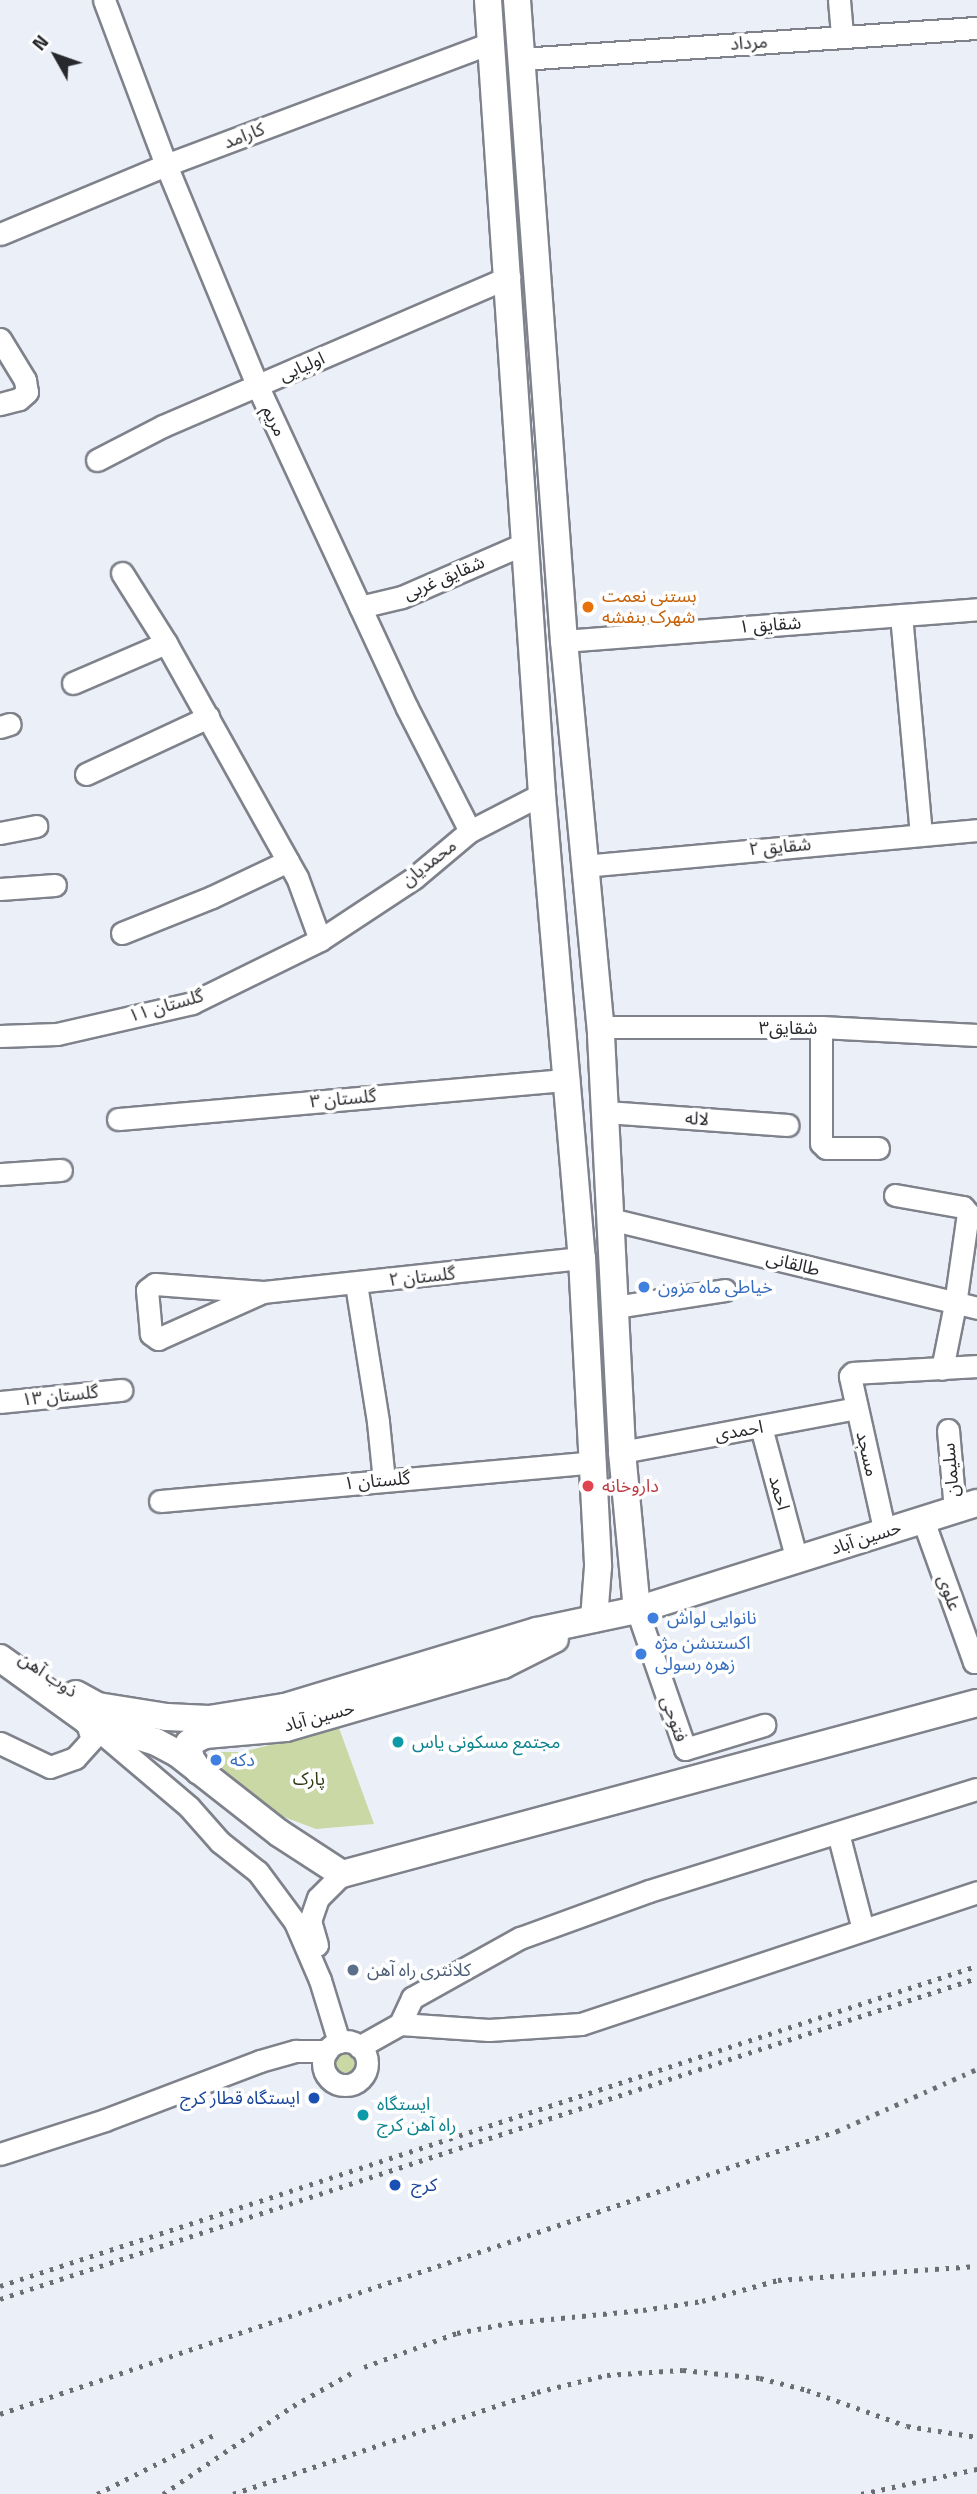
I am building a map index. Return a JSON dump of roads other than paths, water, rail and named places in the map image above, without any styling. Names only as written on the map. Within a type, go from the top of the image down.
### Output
[{"type":"main road","points":[[488,0],[521,452],[542,794],[565,1034],[582,1258],[598,1567],[594,1619]]},
{"type":"main road","points":[[517,0],[564,641],[607,1112],[622,1452],[637,1610]]},
{"type":"main road","points":[[521,452],[527,459],[536,461],[545,457],[550,449]]},
{"type":"main road","points":[[523,498],[529,489],[538,486],[547,488],[554,495]]},
{"type":"main road","points":[[565,1034],[577,1042],[589,1042],[600,1031]]},
{"type":"main road","points":[[568,1072],[581,1055],[592,1056],[603,1064]]},
{"type":"main road","name":"حسین آباد","points":[[92,1713],[209,1719],[285,1707],[537,1631],[637,1610],[966,1506]]},
{"type":"main road","points":[[598,1567],[610,1575],[624,1573],[634,1563]]},
{"type":"main road","name":"حسین آباد","points":[[200,1772],[190,1757],[190,1743],[205,1735],[286,1728],[503,1665],[594,1619]]},
{"type":"main road","name":"ذوب آهن","points":[[0,1641],[92,1713]]},
{"type":"main road","name":"ذوب آهن","points":[[0,1658],[92,1713]]},
{"type":"main road","points":[[92,1713],[177,1753],[279,1833],[342,1874],[977,1703]]},
{"type":"street","name":"مریم","points":[[104,0],[166,165],[258,387],[360,607],[470,831]]},
{"type":"street","points":[[839,0],[842,37]]},
{"type":"street","name":"مرداد","points":[[521,59],[977,28]]},
{"type":"street","name":"کارامد","points":[[0,234],[166,165],[491,43]]},
{"type":"street","name":"اولیایی","points":[[97,460],[163,426],[509,277]]},
{"type":"street","points":[[0,339],[25,380],[27,392],[19,399],[0,404]]},
{"type":"street","name":"شقایق غربی","points":[[360,607],[402,597],[526,543]]},
{"type":"street","points":[[122,573],[166,643],[297,877],[320,940]]},
{"type":"street","name":"شقایق ۱","points":[[564,641],[977,608]]},
{"type":"street","points":[[901,615],[921,834]]},
{"type":"street","points":[[73,683],[166,643]]},
{"type":"street","points":[[86,775],[208,717]]},
{"type":"street","name":"محمدیان","points":[[320,940],[414,878],[470,831],[542,794]]},
{"type":"street","points":[[0,833],[36,826]]},
{"type":"street","name":"شقایق ۲","points":[[583,866],[977,831]]},
{"type":"street","points":[[122,933],[212,897],[288,861]]},
{"type":"street","points":[[0,889],[55,885]]},
{"type":"street","name":"گلستان ۱۱","points":[[0,1036],[57,1034],[192,1003],[320,940]]},
{"type":"street","points":[[821,1027],[821,1143],[826,1148],[878,1148]]},
{"type":"street","name":"شقایق۳","points":[[600,1031],[821,1027],[977,1035]]},
{"type":"street","name":"گلستان ۳","points":[[118,1119],[568,1072]]},
{"type":"street","name":"لاله","points":[[607,1112],[788,1125]]},
{"type":"street","points":[[0,1174],[61,1170]]},
{"type":"street","points":[[895,1195],[967,1209],[970,1248],[942,1368],[977,1366]]},
{"type":"street","name":"طالقانی","points":[[610,1219],[977,1308]]},
{"type":"street","name":"گلستان ۲","points":[[263,1292],[158,1339],[151,1334],[147,1290],[155,1284],[263,1292],[582,1258]]},
{"type":"street","points":[[356,1284],[378,1422],[384,1480]]},
{"type":"street","points":[[615,1307],[725,1290]]},
{"type":"street","name":"مسجد","points":[[885,1532],[850,1376],[853,1373],[942,1368]]},
{"type":"street","name":"گلستان ۱۳","points":[[0,1402],[121,1390]]},
{"type":"street","name":"احمدی","points":[[622,1452],[856,1408]]},
{"type":"street","name":"احمد","points":[[761,1427],[797,1560]]},
{"type":"street","name":"سلیمان","points":[[948,1430],[966,1506]]},
{"type":"street","name":"گلستان ۱","points":[[160,1500],[594,1462]]},
{"type":"street","name":"علوی","points":[[923,1520],[974,1662],[977,1661]]},
{"type":"street","name":"فتوحی","points":[[637,1610],[685,1749],[764,1726]]},
{"type":"street","points":[[0,1743],[50,1767],[75,1758],[92,1739],[92,1713]]},
{"type":"street","points":[[92,1713],[189,1807],[220,1842],[258,1872],[295,1922],[320,1980],[343,2045]]},
{"type":"street","points":[[400,2024],[412,1998],[520,1938],[649,1891],[977,1789]]},
{"type":"street","points":[[838,1833],[863,1930]]},
{"type":"street","points":[[342,1874],[318,1899],[310,1921],[343,2045]]},
{"type":"street","points":[[0,2154],[105,2120],[260,2062],[296,2051],[343,2045],[400,2024],[489,2029],[581,2024],[977,1892]]},
{"type":"railway","points":[[0,2286],[977,1966]]},
{"type":"railway","points":[[0,2299],[977,1978]]},
{"type":"railway","points":[[0,2414],[837,2131],[977,2069]]},
{"type":"railway","points":[[364,2367],[457,2333],[509,2323],[643,2310],[702,2301],[778,2280],[977,2266]]},
{"type":"railway","points":[[233,2494],[537,2392],[607,2375],[683,2370],[760,2378],[807,2390],[907,2426],[977,2437]]},
{"type":"railway","points":[[163,2494],[293,2406],[353,2372]]},
{"type":"railway","points":[[97,2494],[216,2434]]},
{"type":"railway","points":[[861,2494],[977,2469]]},
{"type":"place","name":"بستنی نعمت شهرک بنفشه","points":[[588,607]]},
{"type":"place","name":"خیاطی ماه مزون","points":[[644,1287]]},
{"type":"place","name":"داروخانه","points":[[588,1486]]},
{"type":"place","name":"نانوایی لواش","points":[[653,1618]]},
{"type":"place","name":"اکستنشن مژه زهره رسولی","points":[[641,1654]]},
{"type":"place","name":"مجتمع مسکونی یاس","points":[[398,1742]]},
{"type":"place","name":"دکه","points":[[216,1760]]},
{"type":"place","name":"کلانتری راه آهن","points":[[353,1970]]},
{"type":"place","name":"ایستگاه قطار کرج","points":[[314,2098]]},
{"type":"place","name":"ایستگاه راه آهن کرج","points":[[363,2115]]},
{"type":"place","name":"کرج","points":[[395,2185]]},
{"type":"park label","name":"پارک","points":[[309,1779]]}]
